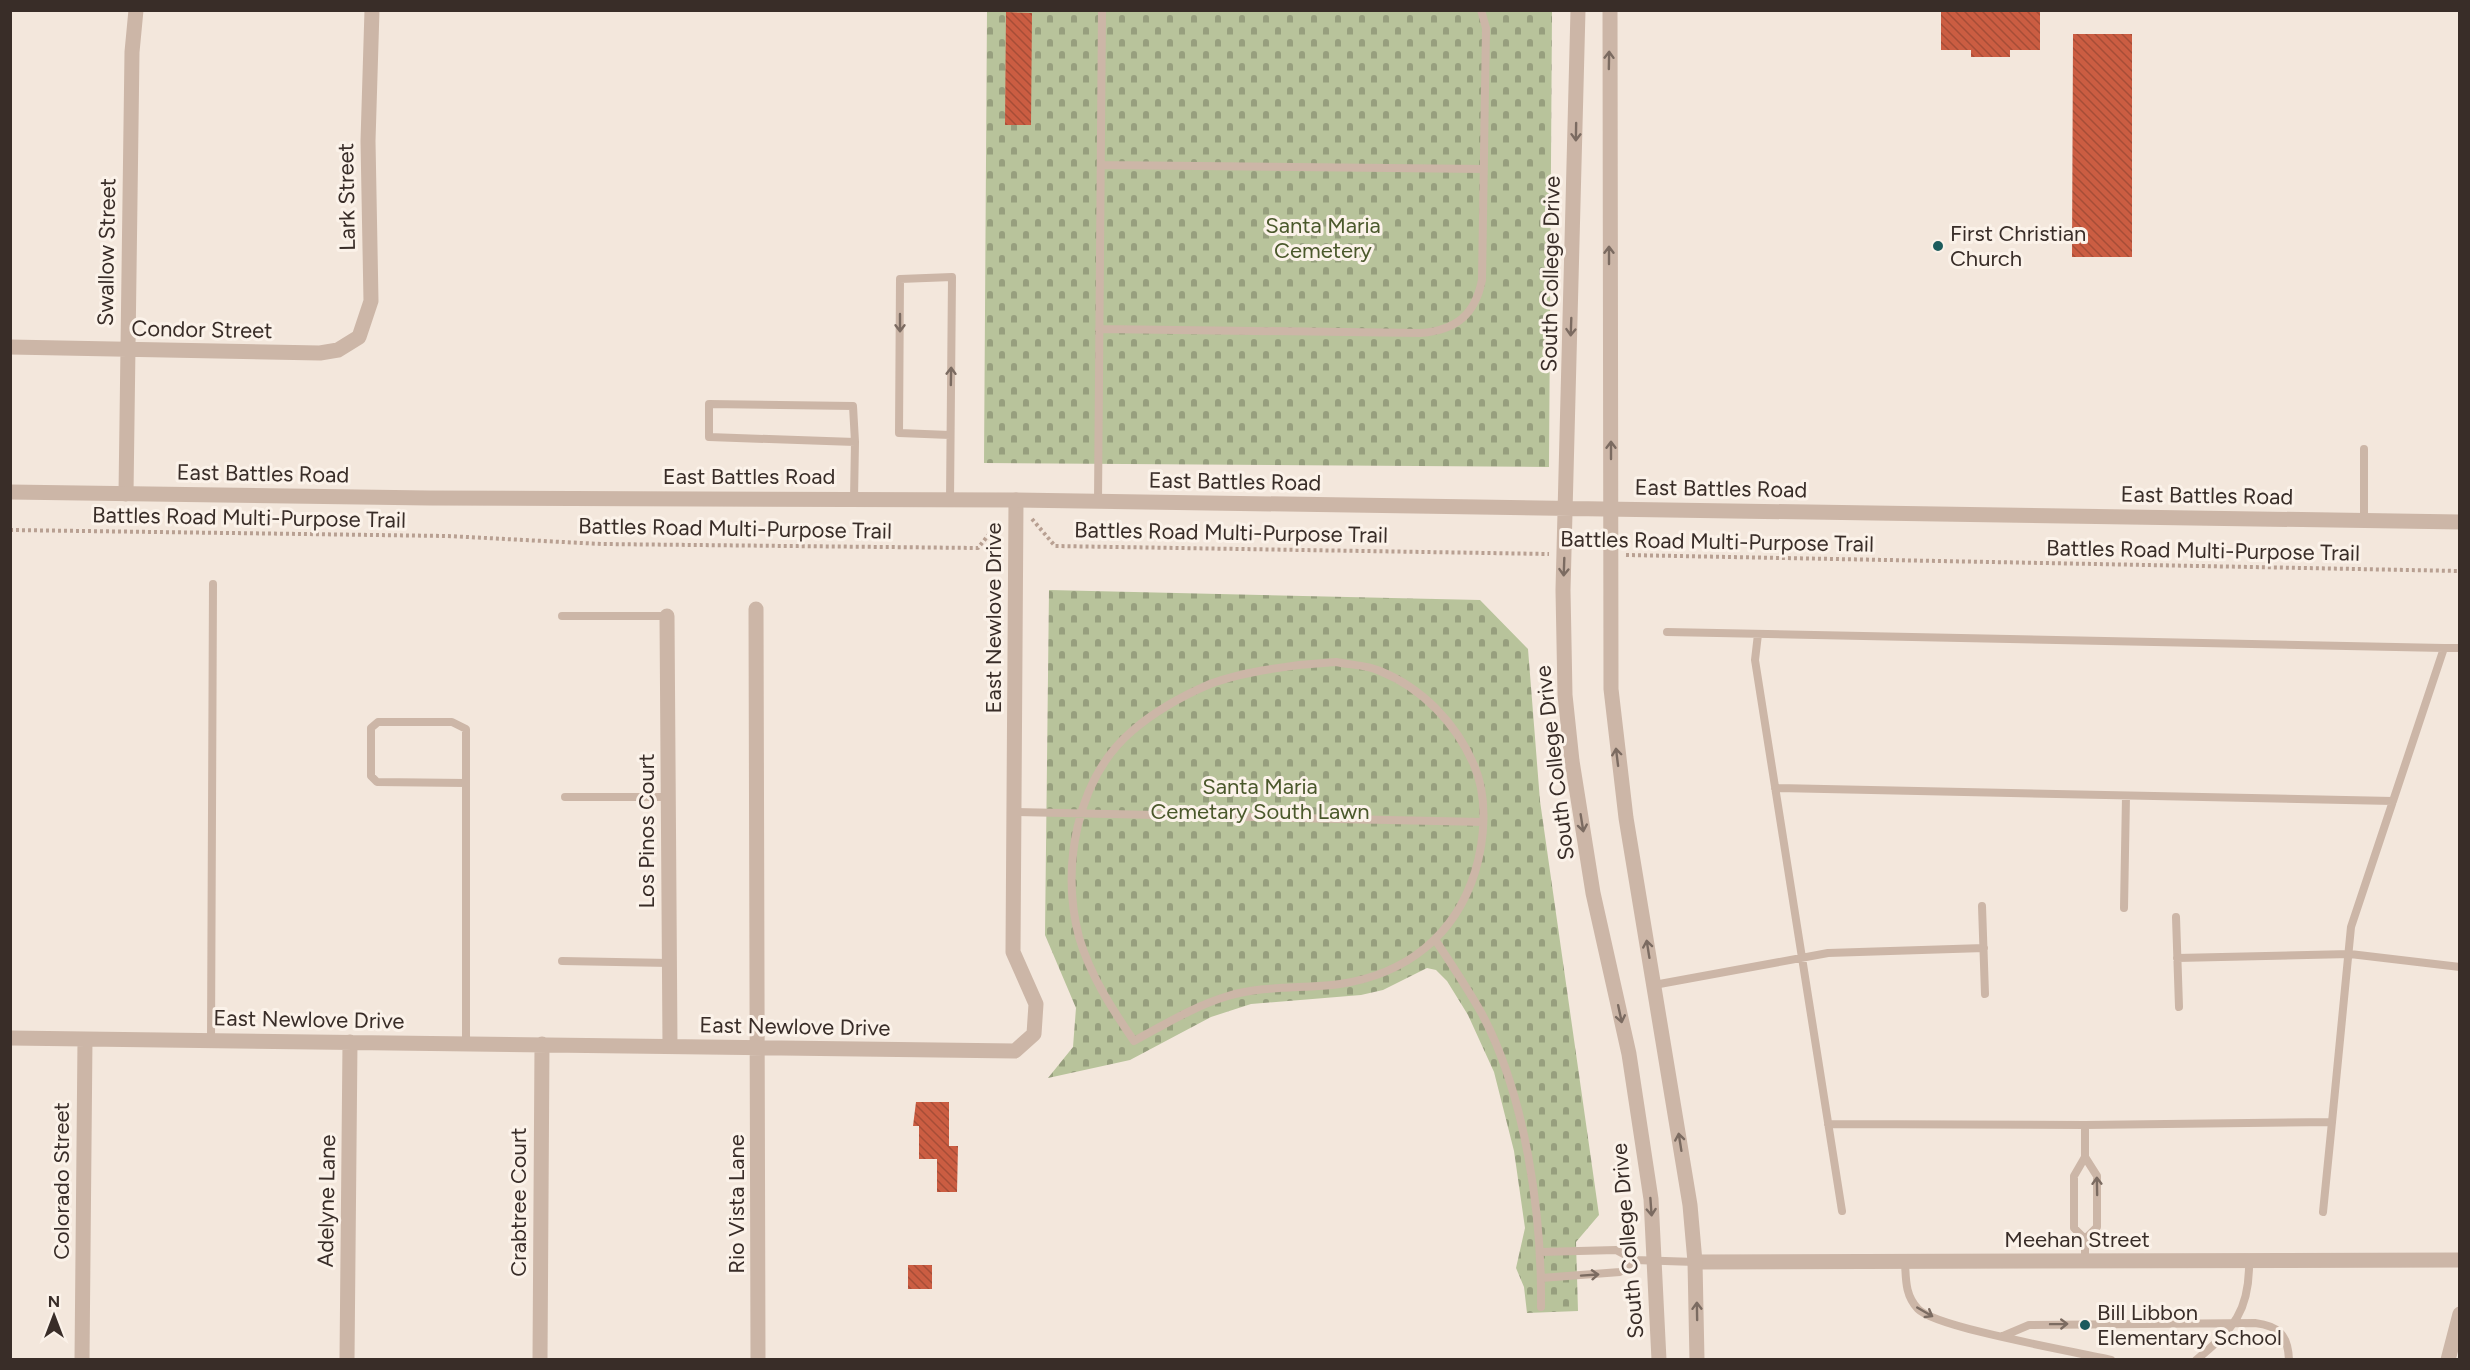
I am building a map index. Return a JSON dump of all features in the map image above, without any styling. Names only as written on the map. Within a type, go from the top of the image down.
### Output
[{"type":"street","name":"Swallow Street","points":[[126,494],[132,52],[136,10]]},
{"type":"street","name":"Lark Street","points":[[320,353],[338,350],[359,337],[370,301],[368,141],[372,10]]},
{"type":"street","name":"South College Drive","points":[[1578,10],[1563,642],[1572,761],[1593,893],[1629,1054],[1651,1199],[1659,1359]]},
{"type":"street","points":[[1610,10],[1611,689],[1616,753],[1690,1205],[1695,1262],[1697,1359]]},
{"type":"street","name":"Condor Street","points":[[10,347],[320,353]]},
{"type":"street","name":"East Battles Road","points":[[10,492],[1098,501],[2460,522]]},
{"type":"street","name":"East Newlove Drive","points":[[10,1038],[1015,1051],[1034,1034],[1036,1004],[1013,952],[1016,500]]},
{"type":"street","name":"Rio Vista Lane","points":[[756,609],[758,1359]]},
{"type":"street","name":"Los Pinos Court","points":[[667,616],[670,1046]]},
{"type":"street","name":"Colorado Street","points":[[82,1359],[85,1039]]},
{"type":"street","name":"Adelyne Lane","points":[[347,1359],[350,1042]]},
{"type":"street","name":"Crabtree Court","points":[[540,1359],[542,1044]]},
{"type":"street","name":"Meehan Street","points":[[1695,1262],[2460,1260]]},
{"type":"street","points":[[2448,1359],[2460,1314]]},
{"type":"lane","points":[[1098,501],[1102,10]]},
{"type":"lane","points":[[1100,329],[1442,332],[1461,320],[1473,308],[1480,294],[1482,280],[1486,28],[1481,10]]},
{"type":"lane","points":[[1101,165],[1484,169]]},
{"type":"lane","points":[[950,435],[899,433],[900,279],[952,277],[950,500]]},
{"type":"lane","points":[[854,499],[855,442],[853,406],[709,404],[709,437],[855,442]]},
{"type":"lane","points":[[2364,449],[2364,521]]},
{"type":"lane","points":[[211,1040],[213,584]]},
{"type":"lane","points":[[562,616],[667,616]]},
{"type":"lane","points":[[1667,632],[2460,648]]},
{"type":"lane","points":[[1758,634],[1755,660],[1842,1212]]},
{"type":"lane","points":[[2323,1212],[2351,927],[2444,648]]},
{"type":"lane","points":[[1336,662],[1378,670],[1412,687],[1439,711],[1461,741],[1475,767],[1481,795],[1483,822],[1480,854],[1471,886],[1457,914],[1436,941],[1408,963],[1376,977],[1340,984],[1263,988],[1228,996],[1197,1008],[1134,1041],[1104,997],[1080,939],[1071,888],[1071,858],[1080,814],[1103,766],[1130,732],[1166,705],[1212,683],[1297,664],[1336,662]]},
{"type":"lane","points":[[466,783],[377,782],[371,776],[370,728],[378,722],[452,722],[466,729],[466,783],[466,1044]]},
{"type":"lane","points":[[1774,788],[2393,801]]},
{"type":"lane","points":[[2124,908],[2126,796]]},
{"type":"lane","points":[[565,797],[669,797]]},
{"type":"lane","points":[[1014,812],[1483,822]]},
{"type":"lane","points":[[1982,906],[1986,994]]},
{"type":"lane","points":[[2176,917],[2179,1007]]},
{"type":"lane","points":[[1436,941],[1482,1015],[1513,1092],[1541,1252],[1541,1307]]},
{"type":"lane","points":[[1654,985],[1801,960],[1828,953],[1984,948]]},
{"type":"lane","points":[[2177,958],[2350,954],[2460,966]]},
{"type":"lane","points":[[562,961],[670,963]]},
{"type":"lane","points":[[1828,1124],[2085,1125],[2332,1122]]},
{"type":"lane","points":[[2085,1125],[2085,1157],[2074,1176],[2074,1228],[2085,1239]]},
{"type":"lane","points":[[2085,1157],[2097,1176],[2097,1227],[2085,1239],[2085,1261]]},
{"type":"lane","points":[[1541,1252],[1616,1250],[1635,1260],[1695,1262]]},
{"type":"lane","points":[[1541,1278],[1620,1272],[1635,1260]]},
{"type":"lane","points":[[2196,1359],[2212,1347],[2245,1305],[2249,1287],[2249,1261]]},
{"type":"lane","points":[[1905,1262],[1908,1296],[1920,1312],[1962,1327],[2111,1359]]},
{"type":"lane","points":[[2002,1336],[2029,1325],[2233,1322],[2270,1325],[2281,1331],[2288,1341],[2289,1359]]},
{"type":"path","name":"Battles Road Multi-Purpose Trail","points":[[10,530],[448,536],[600,544],[978,548],[1016,500],[1055,546],[1565,554]]},
{"type":"path","name":"Battles Road Multi-Purpose Trail","points":[[1610,554],[2460,571]]},
{"type":"green space","name":"Santa Maria Cemetery","points":[[987,11],[1552,11],[1549,467],[984,463]]},
{"type":"green space","name":"Santa Maria Cemetary South Lawn","points":[[1049,590],[1480,600],[1528,649],[1540,801],[1599,1215],[1576,1242],[1578,1311],[1527,1313],[1524,1287],[1516,1268],[1525,1228],[1514,1151],[1494,1072],[1468,1015],[1447,981],[1436,970],[1427,968],[1383,990],[1361,995],[1251,1004],[1211,1017],[1130,1060],[1048,1078],[1073,1047],[1076,1008],[1045,935]]},
{"type":"building","points":[[1941,10],[2040,10],[2040,50],[2010,50],[2010,57],[1971,57],[1971,50],[1941,50]]},
{"type":"building","points":[[1006,12],[1032,13],[1031,125],[1005,125]]},
{"type":"building","points":[[2073,34],[2132,34],[2132,257],[2072,257]]},
{"type":"building","points":[[916,1102],[949,1102],[949,1146],[958,1146],[957,1192],[937,1192],[937,1159],[919,1159],[919,1126],[913,1126]]},
{"type":"building","points":[[908,1265],[932,1265],[932,1289],[908,1289]]},
{"type":"place","name":"First Christian Church","points":[[1938,246]]},
{"type":"place","name":"Bill Libbon Elementary School","points":[[2085,1325]]}]
